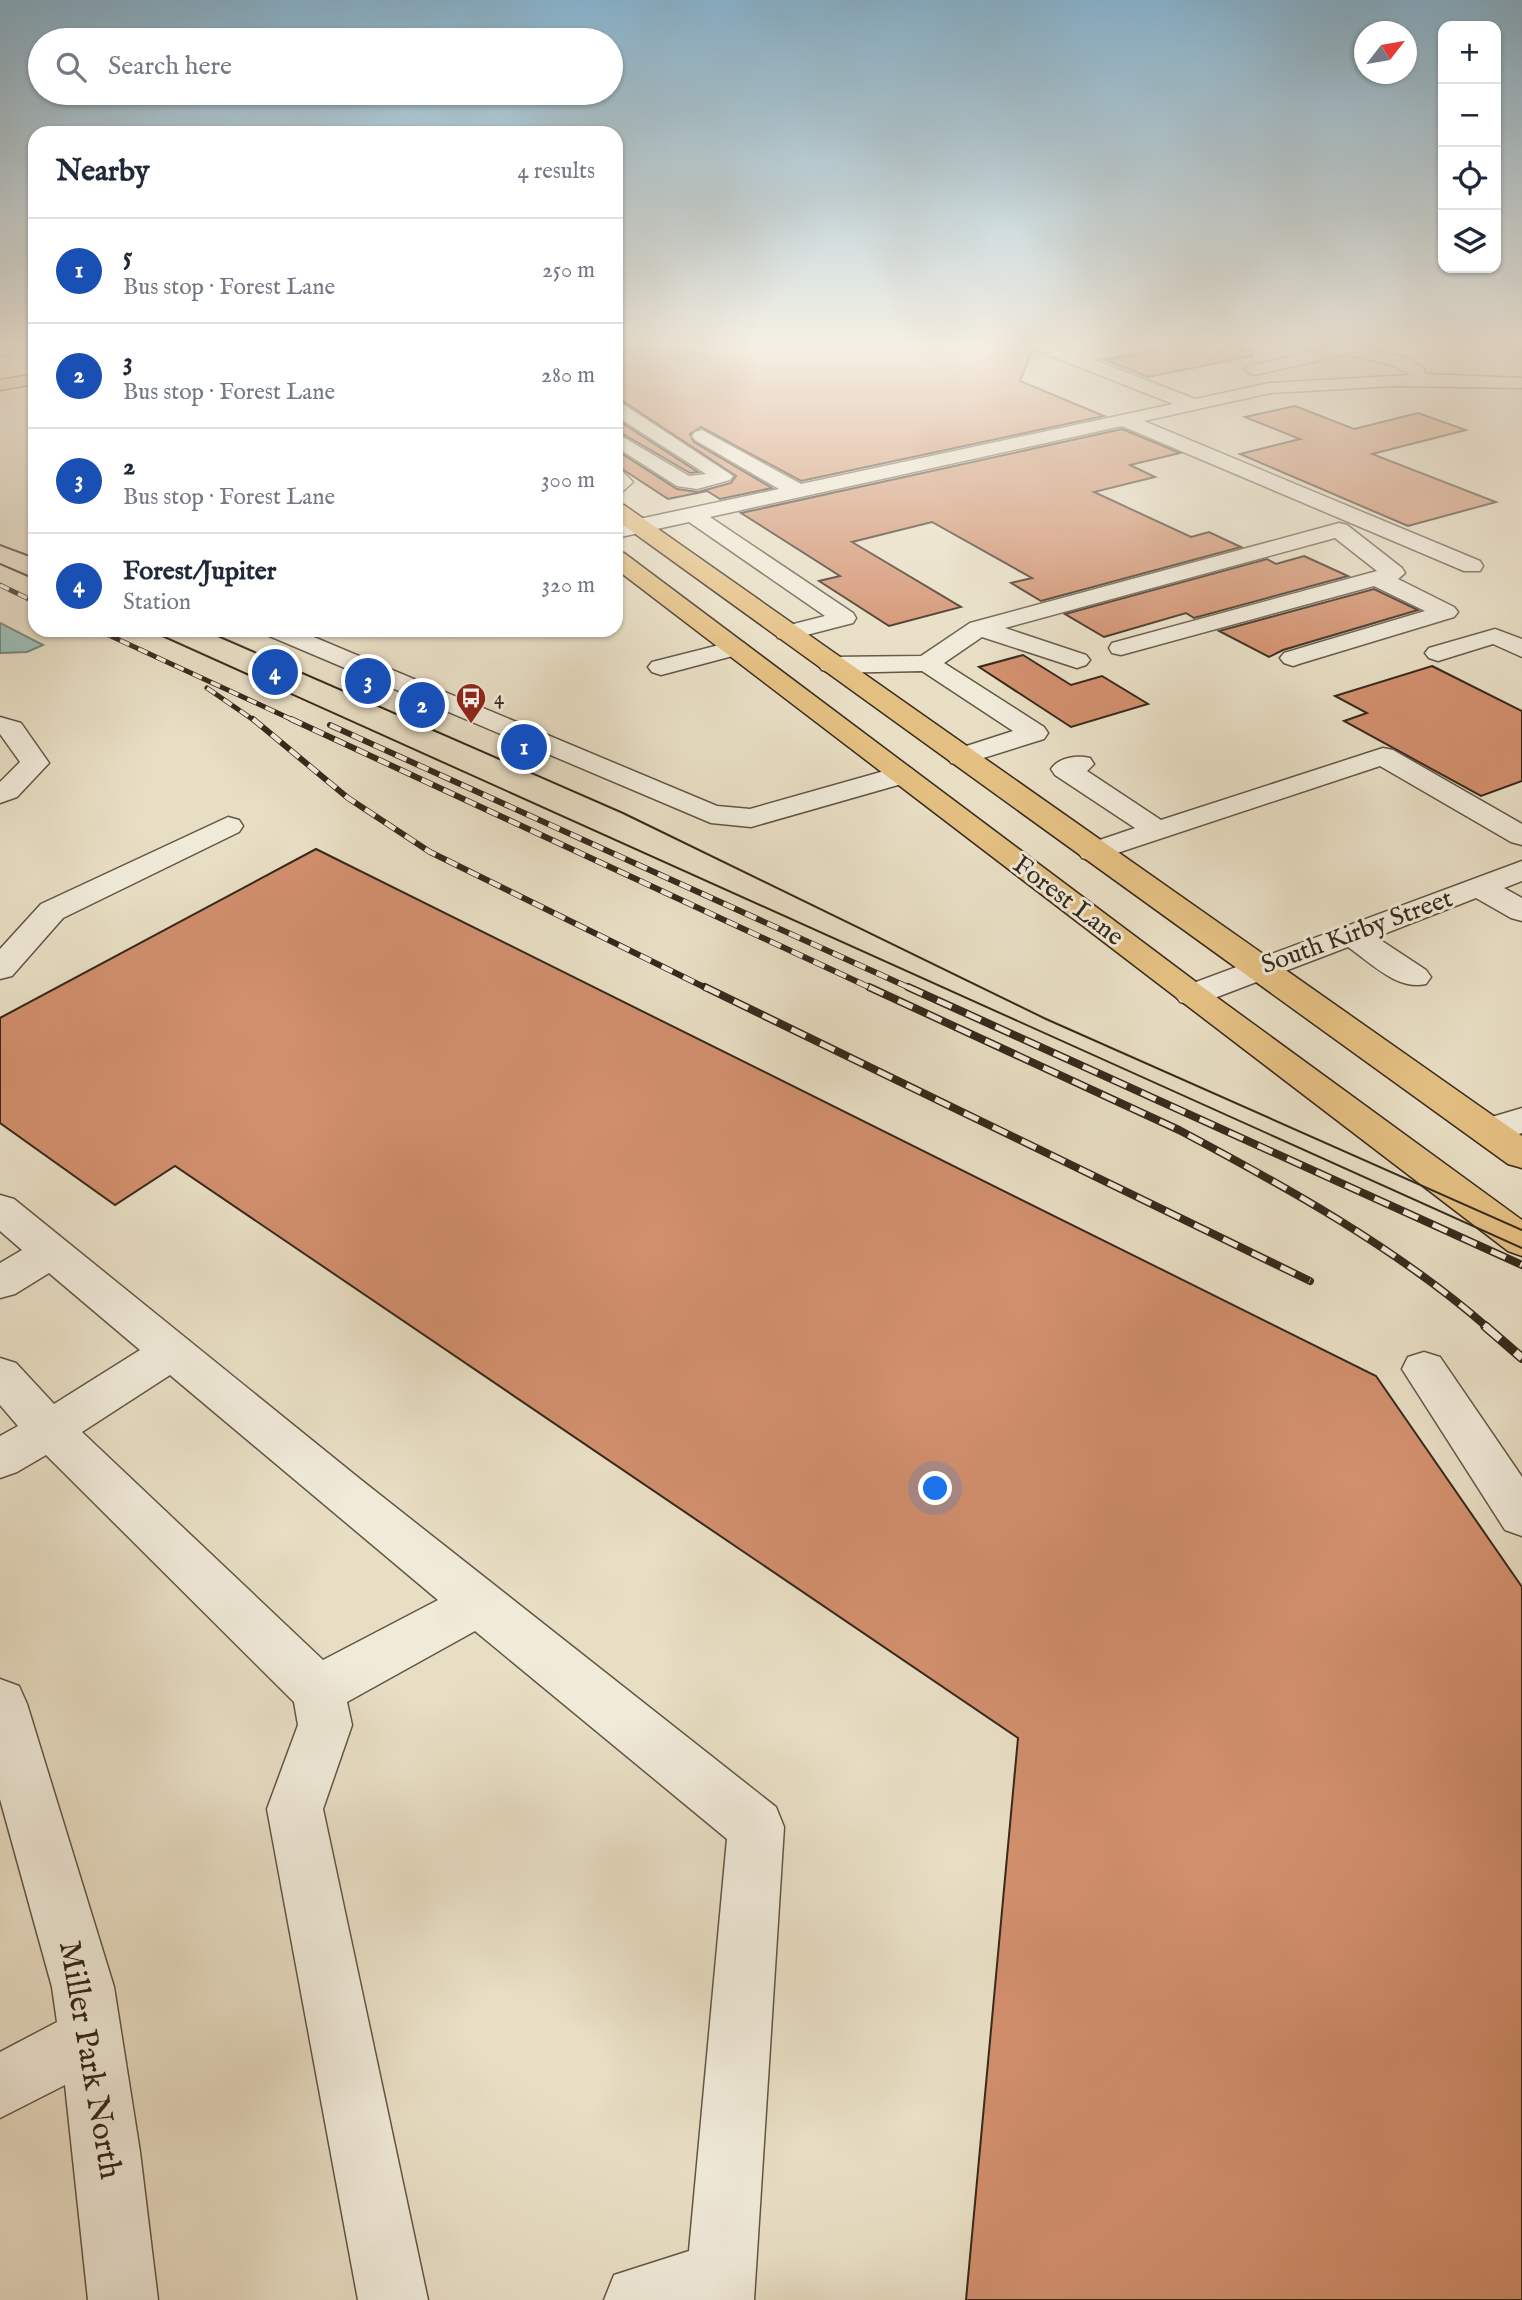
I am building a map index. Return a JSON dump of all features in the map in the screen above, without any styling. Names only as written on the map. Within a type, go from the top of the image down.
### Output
[{"type":"main road","name":"Forest Lane","points":[[627,528],[787,633],[1258,969],[1505,1126],[1522,1155]]},
{"type":"main road","name":"Forest Lane","points":[[623,563],[1192,995],[1522,1241]]},
{"type":"main road","points":[[735,648],[787,633]]},
{"type":"main road","points":[[902,775],[961,757]]},
{"type":"street","points":[[635,450],[680,481],[690,483],[723,477],[682,450]]},
{"type":"street","points":[[728,450],[797,491]]},
{"type":"street","points":[[627,528],[980,450]]},
{"type":"street","points":[[1196,450],[1472,566]]},
{"type":"street","points":[[707,481],[742,503]]},
{"type":"street","points":[[692,514],[844,618],[787,633]]},
{"type":"street","points":[[831,665],[927,663],[979,628],[1339,530],[1394,573],[1121,648]]},
{"type":"street","points":[[1293,658],[1446,612],[1377,578]]},
{"type":"street","points":[[735,597],[791,582]]},
{"type":"street","points":[[979,628],[1077,660]]},
{"type":"street","points":[[1438,653],[1495,636],[1522,649]]},
{"type":"street","points":[[293,637],[711,814],[751,818],[902,775]]},
{"type":"street","points":[[661,667],[735,648]]},
{"type":"street","points":[[927,663],[1080,764],[1065,769],[1157,830]]},
{"type":"street","points":[[0,725],[11,729],[34,763],[8,791],[0,794]]},
{"type":"street","points":[[961,757],[1034,733]]},
{"type":"street","points":[[1094,852],[1382,757],[1509,816],[1522,836]]},
{"type":"street","points":[[0,969],[52,911],[228,826]]},
{"type":"street","name":"South Kirby Street","points":[[1192,995],[1522,870]]},
{"type":"street","points":[[1479,887],[1522,911]]},
{"type":"street","points":[[1352,934],[1414,977]]},
{"type":"street","points":[[0,1209],[479,1603],[757,1827],[720,2288],[639,2300]]},
{"type":"street","points":[[0,1283],[51,1252]]},
{"type":"street","points":[[0,1459],[172,1351]]},
{"type":"street","points":[[1424,1369],[1522,1516]]},
{"type":"street","points":[[0,1375],[50,1430],[318,1690],[325,1725],[295,1809],[393,2300]]},
{"type":"street","points":[[318,1690],[479,1603]]},
{"type":"street","name":"Miller Park North","points":[[0,1703],[83,1987],[107,2152],[122,2300]]},
{"type":"street","points":[[0,2086],[90,2038]]},
{"type":"water","points":[[0,623],[43,645],[27,652],[0,653]]},
{"type":"building","points":[[651,450],[664,450],[698,472],[690,473]]},
{"type":"building","points":[[697,450],[708,450],[772,488],[720,499],[707,491],[668,499],[623,470],[623,454],[677,489],[698,492],[731,483],[736,476]]},
{"type":"building","points":[[744,450],[944,450],[801,481]]},
{"type":"building","points":[[1025,450],[1174,450],[1180,453],[1130,465],[1155,477],[1094,492],[1191,537],[1209,532],[1241,547],[1041,601],[1011,583],[1032,578],[932,522],[852,542],[961,607],[889,626],[819,581],[840,576],[741,513]]},
{"type":"building","points":[[1255,450],[1386,450],[1372,454],[1496,502],[1408,526],[1240,454]]},
{"type":"building","points":[[1304,556],[1348,576],[1194,618],[1186,613],[1104,637],[1065,614],[1267,559],[1276,564]]},
{"type":"building","points":[[1374,589],[1418,610],[1283,650],[1269,657],[1219,631]]},
{"type":"building","points":[[1023,655],[1071,685],[1102,676],[1148,704],[1071,727],[979,667]]},
{"type":"building","points":[[1432,666],[1522,711],[1522,781],[1481,796],[1344,721],[1367,713],[1335,696]]},
{"type":"building","points":[[316,849],[1376,1376],[1522,1587],[1522,2300],[966,2300],[1018,1738],[175,1166],[115,1205],[0,1123],[0,1018]]},
{"type":"tram line","points":[[0,545],[28,555]]},
{"type":"tram line","points":[[0,564],[28,576]]},
{"type":"tram line","points":[[165,637],[1522,1248]]},
{"type":"tram line","points":[[220,637],[623,813],[1046,1019],[1522,1230]]},
{"type":"railway","points":[[0,585],[28,599]]},
{"type":"railway","points":[[113,637],[295,721]]},
{"type":"railway","points":[[207,688],[255,721]]},
{"type":"railway","points":[[253,719],[348,798],[430,852],[708,989]]},
{"type":"railway","points":[[291,719],[873,989]]},
{"type":"railway","points":[[330,725],[912,989]]},
{"type":"railway","points":[[705,987],[1310,1281]]},
{"type":"railway","points":[[869,987],[1179,1130],[1259,1174],[1339,1220],[1415,1270],[1487,1327]]},
{"type":"railway","points":[[908,987],[1522,1265]]},
{"type":"railway","points":[[1485,1326],[1522,1358]]},
{"type":"place","name":"Forest/Jupiter","points":[[275,672]]},
{"type":"place","name":"2","points":[[368,681]]},
{"type":"place","name":"3","points":[[422,705]]},
{"type":"place","name":"4","points":[[471,725]]},
{"type":"place","name":"5","points":[[524,747]]}]
